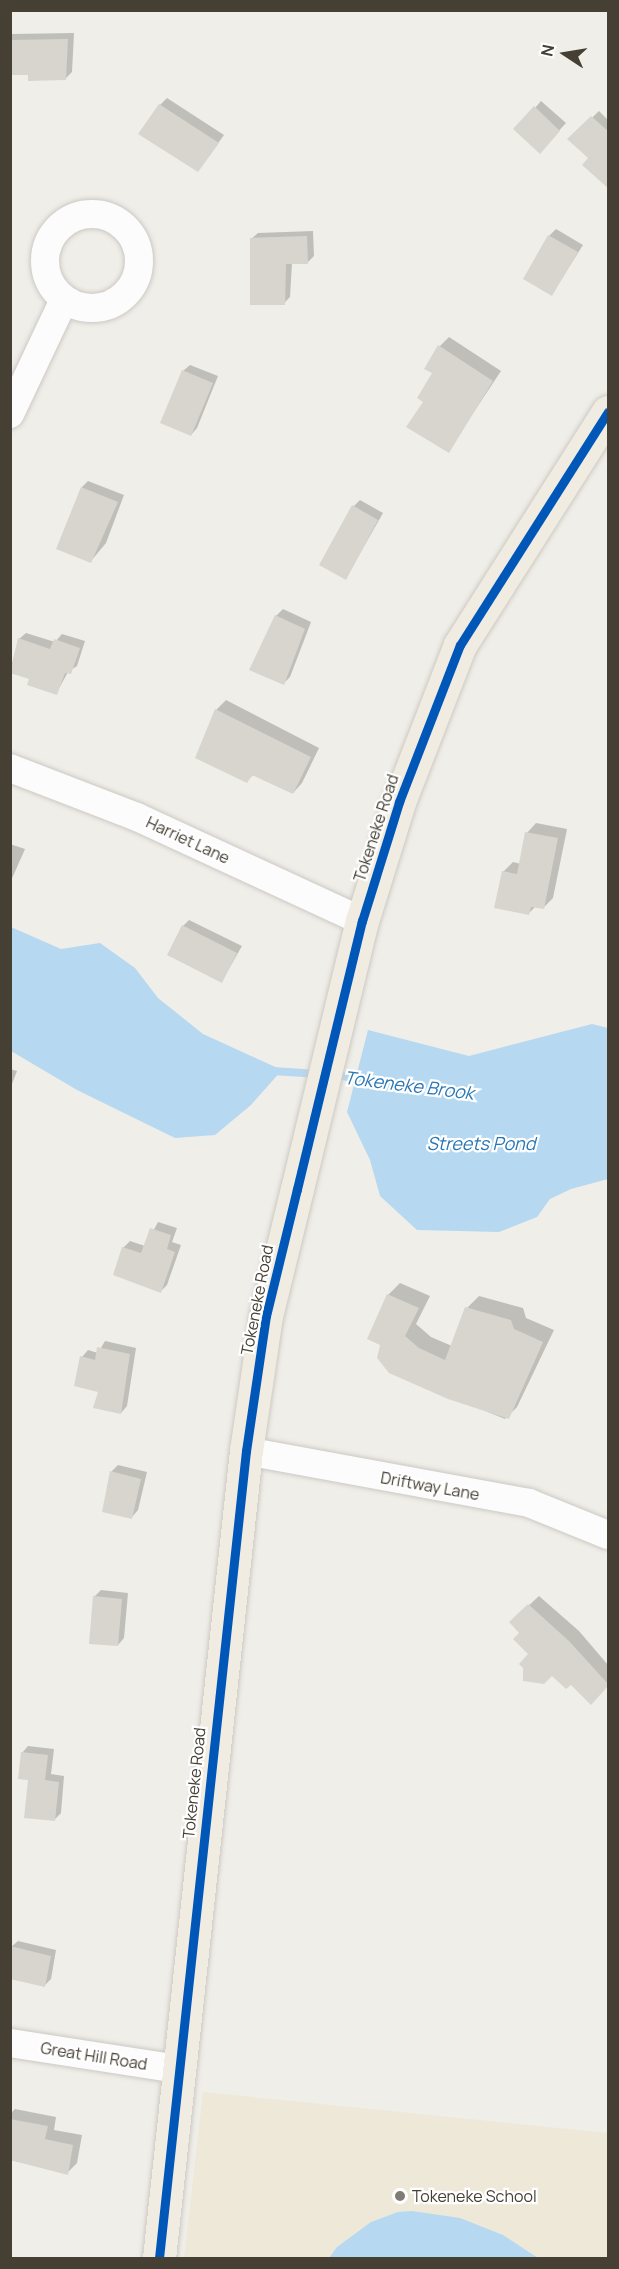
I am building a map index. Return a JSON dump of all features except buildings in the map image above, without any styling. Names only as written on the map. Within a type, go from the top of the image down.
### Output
[{"type":"main road","name":"Tokeneke Road","points":[[159,2259],[246,1450],[267,1316],[362,921],[399,802],[460,645],[609,412]]},
{"type":"street","points":[[10,414],[64,300]]},
{"type":"street","name":"Harriet Lane","points":[[10,768],[137,817],[362,921]]},
{"type":"street","name":"Driftway Lane","points":[[246,1450],[529,1503],[609,1535]]},
{"type":"street","name":"Great Hill Road","points":[[10,2043],[178,2069]]},
{"type":"shaded area","name":"Tokeneke School","points":[[203,2092],[608,2133],[608,2258],[184,2258]]},
{"type":"water","points":[[11,927],[61,949],[100,943],[135,968],[158,998],[203,1034],[282,1070],[251,1105],[215,1135],[175,1138],[77,1090],[11,1051]]},
{"type":"water","name":"Streets Pond","points":[[592,1024],[608,1028],[608,1179],[571,1189],[550,1199],[537,1217],[499,1232],[417,1230],[380,1196],[370,1160],[347,1112],[368,1030],[469,1056]]},
{"type":"water","points":[[412,2211],[460,2218],[503,2235],[538,2258],[329,2258],[337,2247],[371,2222],[398,2212]]},
{"type":"waterway","name":"Tokeneke Brook","points":[[273,1071],[318,1074]]},
{"type":"waterway","name":"Tokeneke Brook","points":[[333,1075],[366,1079]]},
{"type":"cycle path","points":[[159,2258],[246,1451],[266,1316],[362,921],[399,802],[460,645],[608,412]]},
{"type":"place","name":"Tokeneke School","points":[[400,2196]]}]
